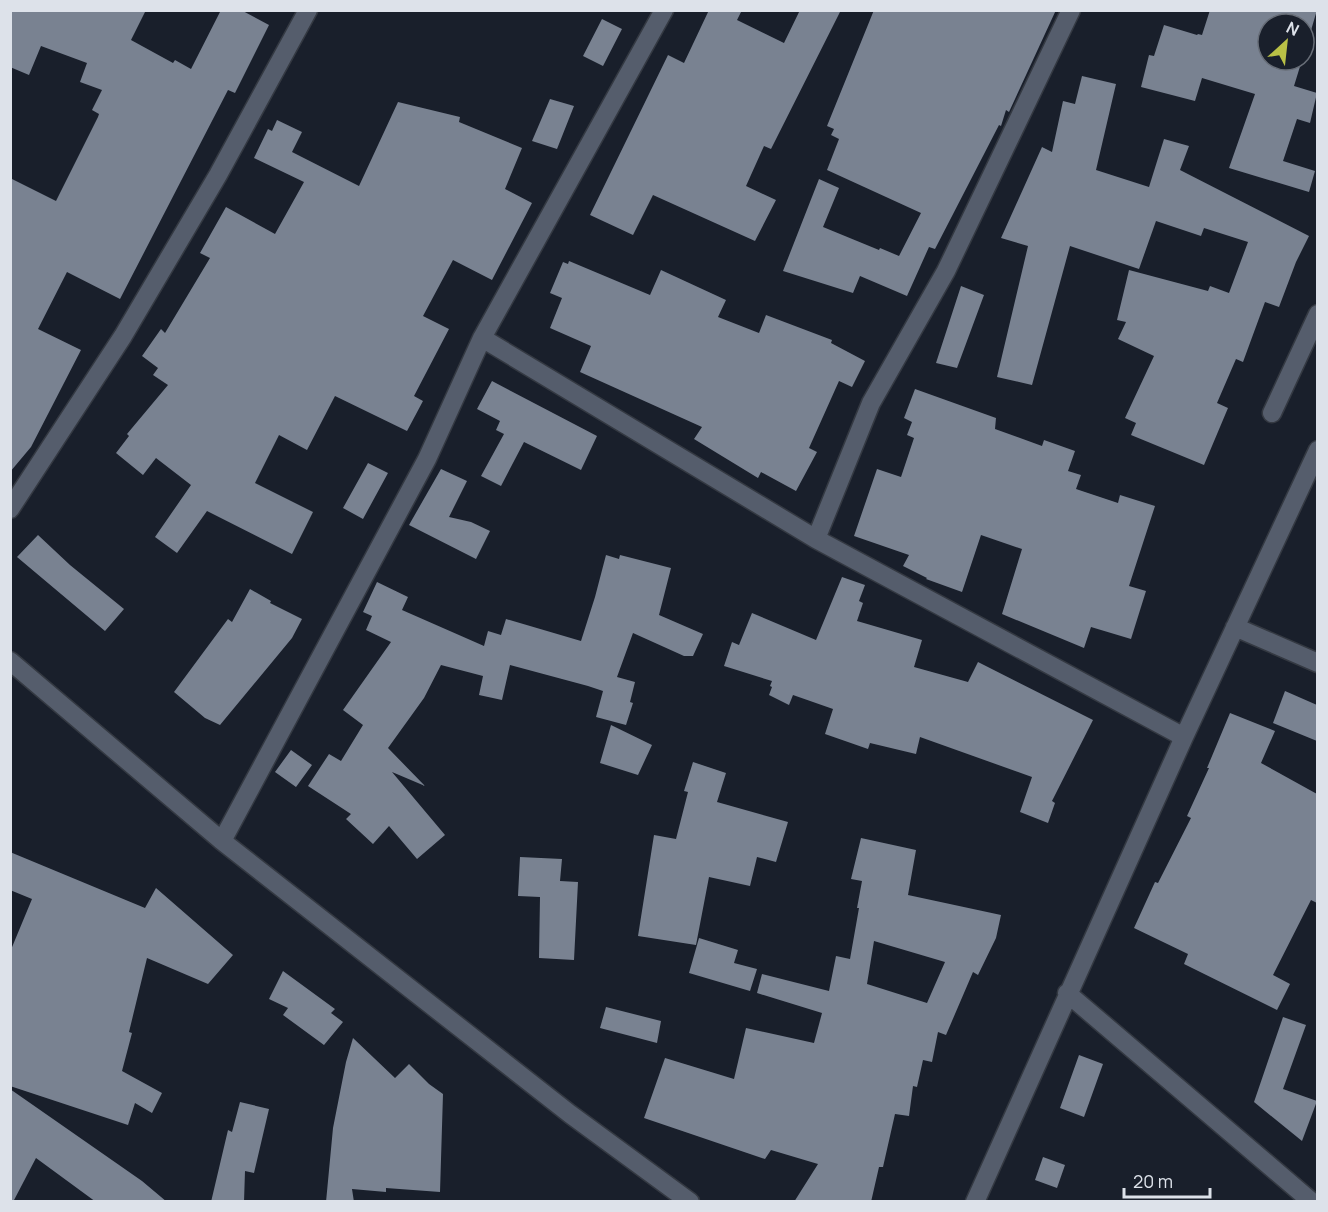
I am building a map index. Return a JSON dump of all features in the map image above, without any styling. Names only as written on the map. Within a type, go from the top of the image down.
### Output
[{"type":"street","points":[[10,509],[135,316],[218,175],[308,10]]},
{"type":"street","points":[[222,841],[428,459],[482,338],[664,10]]},
{"type":"street","points":[[816,539],[872,403],[946,272],[1071,10]]},
{"type":"street","points":[[1272,413],[1317,314]]},
{"type":"street","points":[[482,338],[816,539],[1184,737]]},
{"type":"street","points":[[975,1202],[1067,993],[1317,450]]},
{"type":"street","points":[[1235,627],[1317,663]]},
{"type":"street","points":[[10,661],[222,841],[570,1114],[690,1202]]},
{"type":"street","points":[[1067,993],[1312,1202]]},
{"type":"building","points":[[10,10],[146,10],[131,40],[173,63],[175,60],[191,69],[221,10],[241,10],[269,25],[235,93],[228,90],[120,299],[67,272],[38,329],[81,350],[31,447],[10,472],[10,178],[56,201],[98,117],[99,114],[92,110],[102,90],[80,82],[87,63],[41,46],[29,75],[10,67]]},
{"type":"building","points":[[709,10],[742,10],[737,20],[784,43],[800,10],[841,10],[771,149],[764,146],[746,186],[776,200],[755,241],[653,195],[633,235],[590,215],[668,55],[684,63]]},
{"type":"building","points":[[874,10],[1056,10],[1009,112],[1006,110],[1001,126],[999,125],[935,249],[929,247],[907,296],[860,276],[853,293],[783,271],[819,179],[839,188],[823,227],[879,250],[880,248],[899,256],[921,213],[827,170],[839,139],[831,135],[834,129],[827,126]]},
{"type":"building","points":[[1210,10],[1317,10],[1316,13],[1256,12],[1256,72],[1298,72],[1294,86],[1317,93],[1310,123],[1297,119],[1283,161],[1315,171],[1309,192],[1229,168],[1255,94],[1202,78],[1195,101],[1141,87],[1149,55],[1154,56],[1164,25],[1202,35]]},
{"type":"building","points":[[602,19],[622,29],[603,66],[583,56]]},
{"type":"building","points":[[1082,76],[1116,84],[1096,170],[1149,187],[1164,139],[1189,146],[1180,170],[1309,236],[1296,262],[1279,307],[1265,302],[1243,362],[1236,359],[1217,403],[1228,408],[1204,465],[1131,435],[1136,423],[1125,418],[1154,356],[1118,339],[1126,322],[1117,320],[1129,270],[1208,291],[1210,286],[1229,293],[1248,242],[1204,228],[1201,236],[1156,221],[1139,269],[1070,246],[1032,385],[997,377],[1028,246],[1001,238],[1042,147],[1052,152],[1063,101],[1075,104]]},
{"type":"building","points":[[550,99],[574,106],[557,149],[532,141]]},
{"type":"building","points":[[398,102],[460,117],[459,122],[522,148],[505,189],[532,203],[492,280],[453,260],[423,316],[449,329],[414,396],[423,401],[407,431],[335,396],[307,450],[279,435],[255,483],[313,512],[292,554],[207,511],[177,553],[155,537],[191,485],[156,458],[143,475],[116,453],[129,436],[127,434],[168,385],[153,375],[158,368],[142,356],[161,329],[165,333],[210,258],[200,253],[226,207],[275,234],[304,182],[254,158],[268,129],[272,131],[277,120],[302,132],[292,152],[359,186]]},
{"type":"building","points":[[569,261],[650,295],[661,270],[726,300],[718,317],[759,333],[766,315],[832,340],[831,343],[865,361],[852,387],[839,381],[809,448],[817,452],[796,491],[761,472],[758,478],[694,439],[702,427],[580,372],[591,346],[550,328],[562,298],[550,293],[563,262],[568,264]]},
{"type":"building","points":[[961,286],[984,295],[957,368],[936,363]]},
{"type":"building","points":[[492,381],[597,436],[581,470],[524,442],[501,486],[481,476],[504,434],[496,430],[500,421],[477,409]]},
{"type":"building","points":[[915,389],[996,418],[995,429],[1042,446],[1044,440],[1075,451],[1068,471],[1081,475],[1076,489],[1118,503],[1120,495],[1155,506],[1129,586],[1146,591],[1131,639],[1091,627],[1084,648],[1002,614],[1022,549],[981,535],[962,592],[926,579],[903,566],[909,555],[854,536],[877,469],[901,477],[914,438],[907,435],[912,422],[904,418]]},
{"type":"building","points":[[368,463],[388,473],[363,519],[343,508]]},
{"type":"building","points":[[441,469],[467,481],[449,517],[471,522],[490,531],[476,559],[409,525]]},
{"type":"building","points":[[38,535],[70,565],[124,609],[105,631],[17,557]]},
{"type":"building","points":[[606,555],[619,559],[620,555],[671,568],[659,615],[703,634],[693,656],[684,656],[633,633],[617,677],[635,682],[630,702],[633,703],[626,725],[596,717],[603,691],[588,686],[510,665],[502,700],[479,695],[483,676],[441,665],[424,698],[388,748],[425,786],[392,772],[445,835],[417,859],[389,826],[373,844],[346,819],[351,814],[308,786],[329,754],[341,761],[363,725],[343,710],[391,642],[366,630],[372,616],[363,612],[377,582],[408,597],[402,610],[484,646],[488,631],[501,635],[506,619],[581,641]]},
{"type":"building","points":[[842,577],[865,585],[859,601],[863,603],[857,621],[922,640],[914,667],[968,682],[978,662],[1093,720],[1052,801],[1055,803],[1048,823],[1020,812],[1032,777],[920,737],[916,754],[870,743],[868,749],[825,734],[833,709],[793,695],[789,705],[769,695],[772,681],[724,666],[732,642],[739,645],[752,613],[816,640]]},
{"type":"building","points":[[250,589],[271,601],[270,603],[302,619],[292,638],[220,725],[205,718],[174,692],[228,619],[232,622]]},
{"type":"building","points":[[1285,691],[1317,705],[1317,741],[1273,723]]},
{"type":"building","points":[[1230,713],[1275,731],[1261,763],[1317,794],[1317,903],[1311,900],[1273,975],[1290,984],[1277,1010],[1184,964],[1188,954],[1134,928],[1155,882],[1158,883],[1191,818],[1187,816],[1209,768],[1207,768]]},
{"type":"building","points":[[611,725],[652,745],[638,775],[600,763]]},
{"type":"building","points":[[291,750],[312,765],[296,787],[275,772]]},
{"type":"building","points":[[693,762],[726,773],[717,802],[788,822],[776,862],[757,857],[750,886],[709,877],[696,945],[638,936],[654,835],[676,839],[688,792],[684,791]]},
{"type":"building","points":[[861,838],[916,850],[908,895],[1001,915],[996,938],[978,975],[973,972],[946,1035],[938,1032],[932,1062],[923,1060],[917,1087],[913,1086],[909,1116],[895,1114],[883,1167],[879,1167],[871,1202],[794,1202],[818,1164],[771,1150],[765,1159],[644,1118],[665,1058],[734,1079],[746,1028],[814,1043],[822,1013],[757,993],[762,974],[829,991],[836,956],[850,959],[862,881],[851,879]],"holes":[[[874,941],[945,962],[927,1003],[867,984]]]},
{"type":"building","points":[[10,852],[145,908],[156,888],[233,955],[208,984],[147,958],[122,1071],[162,1093],[152,1113],[135,1103],[128,1125],[10,1086],[10,952],[32,899],[10,890]]},
{"type":"building","points":[[520,857],[562,859],[560,881],[578,882],[574,960],[539,958],[540,897],[518,896]]},
{"type":"building","points":[[699,938],[738,950],[734,963],[757,969],[750,991],[689,973]]},
{"type":"building","points":[[283,971],[335,1009],[331,1013],[343,1022],[324,1045],[283,1015],[288,1008],[269,999]]},
{"type":"building","points":[[606,1007],[661,1021],[657,1043],[600,1028]]},
{"type":"building","points":[[1283,1017],[1306,1025],[1283,1089],[1317,1101],[1302,1141],[1254,1102]]},
{"type":"building","points":[[353,1038],[395,1078],[409,1064],[443,1094],[440,1192],[386,1188],[386,1192],[352,1189],[354,1202],[326,1202],[333,1128]]},
{"type":"building","points":[[1079,1055],[1103,1064],[1084,1117],[1060,1108]]},
{"type":"building","points":[[10,1089],[142,1181],[167,1202],[96,1202],[36,1158],[13,1202],[10,1202]]},
{"type":"building","points":[[240,1102],[269,1109],[254,1173],[245,1171],[244,1202],[211,1202],[228,1130],[232,1132]]},
{"type":"building","points":[[1043,1157],[1065,1165],[1057,1188],[1035,1180]]}]
